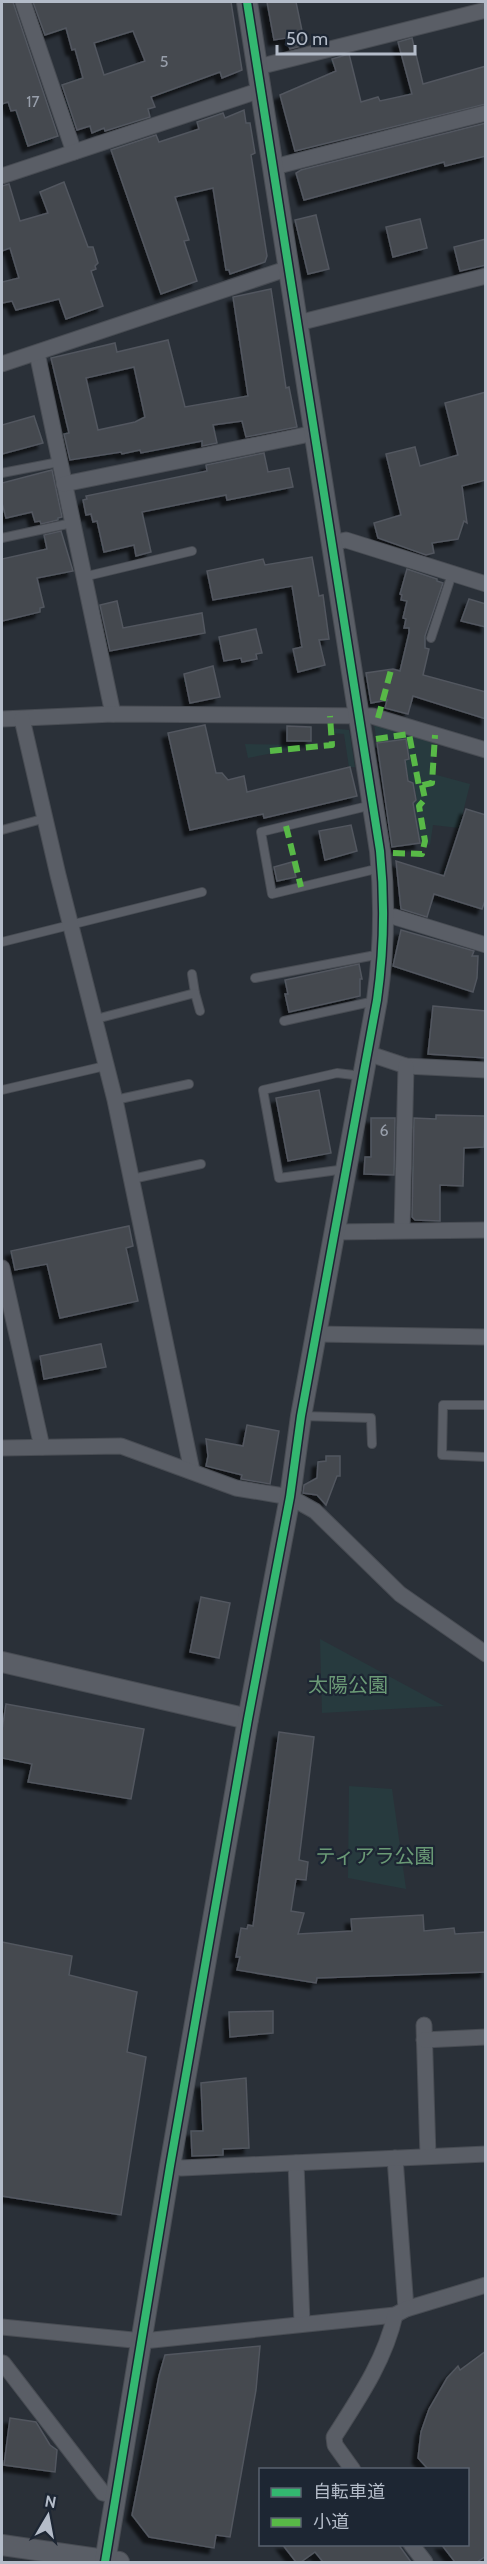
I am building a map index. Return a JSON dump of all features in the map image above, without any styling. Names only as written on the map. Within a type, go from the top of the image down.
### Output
[{"type":"street","points":[[23,2],[74,152]]},
{"type":"street","points":[[2,2546],[110,2562],[116,2496],[170,2166],[248,1719],[290,1497],[301,1416],[347,1169],[382,954],[384,916],[381,867],[373,805],[247,2]]},
{"type":"street","points":[[258,67],[486,9]]},
{"type":"street","points":[[2,176],[261,90]]},
{"type":"street","points":[[274,167],[486,113]]},
{"type":"street","points":[[2,364],[289,268]]},
{"type":"street","points":[[298,323],[486,276]]},
{"type":"street","points":[[37,353],[113,714]]},
{"type":"street","points":[[64,484],[315,433]]},
{"type":"street","points":[[331,543],[346,540],[486,584]]},
{"type":"street","points":[[2,719],[113,714],[372,716],[486,750]]},
{"type":"street","points":[[22,719],[115,1100],[192,1471]]},
{"type":"street","points":[[384,916],[395,917],[486,945]]},
{"type":"street","points":[[367,1053],[406,1066],[486,1070]]},
{"type":"street","points":[[402,1230],[406,1066]]},
{"type":"street","points":[[335,1232],[486,1230]]},
{"type":"street","points":[[2,1268],[6,1308],[42,1447]]},
{"type":"street","points":[[317,1334],[486,1337]]},
{"type":"street","points":[[2,1448],[121,1446],[236,1488],[290,1497],[315,1511],[382,1580],[486,1654]]},
{"type":"street","points":[[2,1662],[248,1719]]},
{"type":"street","points":[[428,2156],[424,2032],[486,2037]]},
{"type":"street","points":[[170,2166],[182,2168],[486,2154]]},
{"type":"street","points":[[352,2468],[334,2445],[334,2438],[379,2362],[400,2312],[395,2158]]},
{"type":"street","points":[[296,2163],[302,2323]]},
{"type":"street","points":[[2,2327],[143,2341],[400,2312],[486,2285]]},
{"type":"street","points":[[2,2361],[103,2493],[116,2496]]},
{"type":"street","points":[[2,2361],[2,2382]]},
{"type":"street","points":[[413,2546],[425,2562]]},
{"type":"lane","points":[[2,473],[59,462]]},
{"type":"lane","points":[[2,537],[72,523]]},
{"type":"lane","points":[[83,577],[192,551]]},
{"type":"lane","points":[[431,638],[452,574]]},
{"type":"lane","points":[[373,805],[261,832],[273,894],[381,867]]},
{"type":"lane","points":[[2,830],[46,818]]},
{"type":"lane","points":[[2,942],[202,892]]},
{"type":"lane","points":[[255,978],[382,954]]},
{"type":"lane","points":[[192,975],[200,1011]]},
{"type":"lane","points":[[96,1019],[195,993]]},
{"type":"lane","points":[[284,1021],[376,1000]]},
{"type":"lane","points":[[2,1090],[105,1066]]},
{"type":"lane","points":[[347,1169],[279,1178],[263,1090],[337,1073],[363,1076]]},
{"type":"lane","points":[[115,1100],[189,1083]]},
{"type":"lane","points":[[132,1179],[201,1164]]},
{"type":"lane","points":[[486,1405],[443,1405],[442,1455],[486,1457]]},
{"type":"lane","points":[[301,1416],[371,1418],[372,1444]]},
{"type":"green space","points":[[374,724],[434,742],[433,774],[470,784],[459,828],[433,825],[430,845],[420,842],[414,803],[417,800],[414,783],[409,780],[405,760],[410,759],[406,739],[377,743]]},
{"type":"green space","points":[[331,728],[349,730],[355,767],[349,767],[344,734],[331,733]]},
{"type":"green space","points":[[245,744],[313,745],[248,758]]},
{"type":"green space","name":"太陽公園","points":[[320,1639],[444,1706],[322,1713]]},
{"type":"green space","name":"ティアラ公園","points":[[349,1786],[392,1789],[406,1889],[348,1878]]},
{"type":"building","points":[[2,2],[13,2],[58,136],[28,146],[16,110],[11,111],[8,102],[2,104]]},
{"type":"building","points":[[33,2],[231,2],[242,70],[222,78],[220,72],[151,97],[155,107],[148,109],[150,117],[92,133],[90,126],[77,130],[62,85],[83,78],[66,28],[45,35]],"holes":[[[133,31],[145,61],[104,75],[94,43]]]},
{"type":"building","points":[[267,2],[296,2],[305,45],[290,49],[286,38],[274,40]]},
{"type":"building","points":[[412,38],[423,84],[486,66],[486,104],[295,151],[280,95],[336,71],[332,59],[349,54],[361,102],[378,97],[380,101],[412,94],[398,42]]},
{"type":"building","points":[[244,110],[246,123],[250,123],[255,153],[251,155],[267,256],[265,262],[230,274],[229,270],[226,270],[213,188],[175,197],[189,240],[184,241],[197,281],[161,294],[111,150],[156,135],[159,142],[199,129],[197,122],[223,113],[225,118]]},
{"type":"building","points":[[486,123],[486,156],[445,166],[444,162],[304,200],[296,173],[301,170]]},
{"type":"building","points":[[64,182],[88,247],[93,247],[98,263],[95,266],[96,269],[91,271],[103,306],[66,319],[59,299],[16,310],[12,301],[2,303],[2,282],[19,278],[10,248],[2,251],[2,186],[9,184],[20,221],[48,213],[40,192]]},
{"type":"building","points":[[316,215],[329,269],[308,274],[295,220]]},
{"type":"building","points":[[420,219],[427,248],[393,257],[386,227]]},
{"type":"building","points":[[486,239],[486,265],[460,271],[454,247]]},
{"type":"building","points":[[271,289],[286,388],[289,387],[297,427],[246,437],[242,421],[213,425],[217,443],[202,446],[202,441],[141,453],[140,450],[70,460],[64,434],[69,433],[51,358],[115,343],[117,352],[168,340],[185,407],[248,396],[233,297]],"holes":[[[134,367],[145,417],[135,422],[98,430],[86,378]]]},
{"type":"building","points":[[486,392],[486,480],[462,486],[467,523],[464,521],[458,539],[432,543],[434,553],[426,555],[378,538],[374,523],[401,515],[386,454],[415,447],[420,466],[458,455],[445,403]]},
{"type":"building","points":[[34,416],[43,443],[2,454],[2,425]]},
{"type":"building","points":[[264,453],[268,472],[289,468],[293,487],[227,500],[226,495],[142,512],[151,552],[136,556],[134,545],[104,552],[97,521],[93,522],[91,514],[86,515],[83,500],[87,499],[86,496],[207,471],[206,465]]},
{"type":"building","points":[[52,470],[62,517],[41,524],[40,521],[35,522],[32,512],[6,518],[2,503],[2,483]]},
{"type":"building","points":[[61,531],[73,571],[37,578],[44,607],[40,608],[40,612],[2,621],[2,559],[47,549],[44,535]]},
{"type":"building","points":[[312,557],[319,596],[323,595],[329,639],[319,640],[325,665],[298,672],[293,649],[302,647],[292,586],[213,600],[207,571],[263,559],[265,565]]},
{"type":"building","points":[[407,569],[443,583],[425,636],[425,648],[429,649],[423,675],[486,692],[486,719],[413,696],[408,714],[385,708],[387,700],[371,703],[366,673],[393,669],[400,671],[409,633],[409,628],[404,628],[406,619],[403,618],[407,601],[401,600],[402,595],[400,594]]},
{"type":"building","points":[[469,599],[486,604],[486,627],[461,621]]},
{"type":"building","points":[[117,601],[123,628],[202,613],[205,633],[110,651],[100,605]]},
{"type":"building","points":[[256,629],[262,653],[256,654],[257,659],[242,662],[241,658],[224,661],[219,637]]},
{"type":"building","points":[[213,666],[220,697],[190,703],[184,674]]},
{"type":"building","points":[[205,725],[216,773],[222,773],[228,780],[244,776],[247,792],[350,767],[357,796],[264,818],[263,814],[190,830],[168,733]]},
{"type":"building","points":[[287,726],[311,727],[311,741],[287,741]]},
{"type":"building","points":[[406,739],[409,759],[405,760],[408,781],[413,783],[416,800],[413,803],[420,843],[392,847],[377,743]]},
{"type":"building","points":[[466,809],[486,815],[486,898],[482,909],[434,894],[427,917],[401,909],[396,861],[444,876]]},
{"type":"building","points":[[351,825],[357,851],[325,860],[319,831]]},
{"type":"building","points":[[292,862],[296,877],[277,881],[274,867]]},
{"type":"building","points":[[401,930],[474,951],[472,956],[478,956],[477,978],[473,992],[393,966]]},
{"type":"building","points":[[359,964],[362,979],[360,979],[360,996],[289,1012],[285,980]]},
{"type":"building","points":[[433,1006],[486,1011],[486,1058],[428,1054]]},
{"type":"building","points":[[319,1090],[331,1153],[288,1161],[276,1098]]},
{"type":"building","points":[[436,1115],[485,1116],[484,1147],[464,1148],[463,1186],[440,1185],[440,1221],[415,1220],[412,1217],[414,1118],[436,1119]]},
{"type":"building","points":[[371,1118],[395,1118],[394,1175],[364,1174],[365,1157],[371,1157]]},
{"type":"building","points":[[129,1226],[133,1246],[126,1248],[138,1301],[60,1318],[47,1264],[15,1270],[11,1251]]},
{"type":"building","points":[[101,1344],[106,1367],[44,1379],[40,1356]]},
{"type":"building","points":[[247,1425],[279,1431],[270,1484],[241,1479],[242,1475],[206,1466],[208,1456],[206,1439],[243,1446]]},
{"type":"building","points":[[326,1456],[340,1456],[340,1476],[337,1476],[326,1505],[317,1495],[303,1493],[304,1485],[317,1478],[318,1462],[326,1461]]},
{"type":"building","points":[[201,1597],[230,1603],[219,1658],[190,1652]]},
{"type":"building","points":[[6,1704],[144,1729],[131,1799],[28,1782],[32,1764],[2,1758],[2,1730]]},
{"type":"building","points":[[279,1732],[314,1737],[299,1860],[308,1862],[306,1880],[296,1879],[291,1911],[304,1913],[298,1934],[352,1931],[351,1919],[423,1915],[424,1931],[454,1928],[455,1934],[486,1932],[486,1972],[317,1978],[316,1983],[237,1970],[240,1957],[236,1957],[241,1928],[247,1929],[248,1925],[253,1926]]},
{"type":"building","points":[[2,1942],[72,1956],[69,1975],[137,1992],[127,2052],[146,2057],[121,2215],[2,2196]]},
{"type":"building","points":[[273,2011],[273,2033],[230,2037],[229,2012]]},
{"type":"building","points":[[246,2078],[249,2148],[223,2149],[223,2155],[192,2156],[191,2131],[203,2131],[201,2083]]},
{"type":"building","points":[[260,2346],[256,2390],[230,2537],[216,2535],[214,2548],[149,2537],[132,2515],[165,2355]]},
{"type":"building","points":[[486,2351],[486,2556],[477,2562],[455,2562],[443,2546],[469,2546],[469,2468],[427,2468],[418,2458],[421,2432],[429,2409],[447,2378],[458,2366],[460,2370]]},
{"type":"building","points":[[10,2418],[36,2422],[50,2445],[57,2450],[55,2472],[4,2465]]},
{"type":"building","points":[[284,2546],[399,2546],[411,2562],[323,2562],[315,2552],[301,2562],[296,2562]]},
{"type":"marked path","points":[[378,718],[391,670]]},
{"type":"marked path","points":[[270,751],[332,745],[330,716]]},
{"type":"marked path","points":[[376,739],[409,734],[419,786],[432,783],[435,735]]},
{"type":"marked path","points":[[393,853],[422,854],[425,841],[419,806],[425,799],[422,785]]},
{"type":"marked path","points":[[286,826],[301,887]]},
{"type":"cycle path","points":[[105,2562],[170,2166],[248,1719],[290,1497],[301,1416],[377,1000],[381,963],[383,888],[380,851],[247,2]]}]
